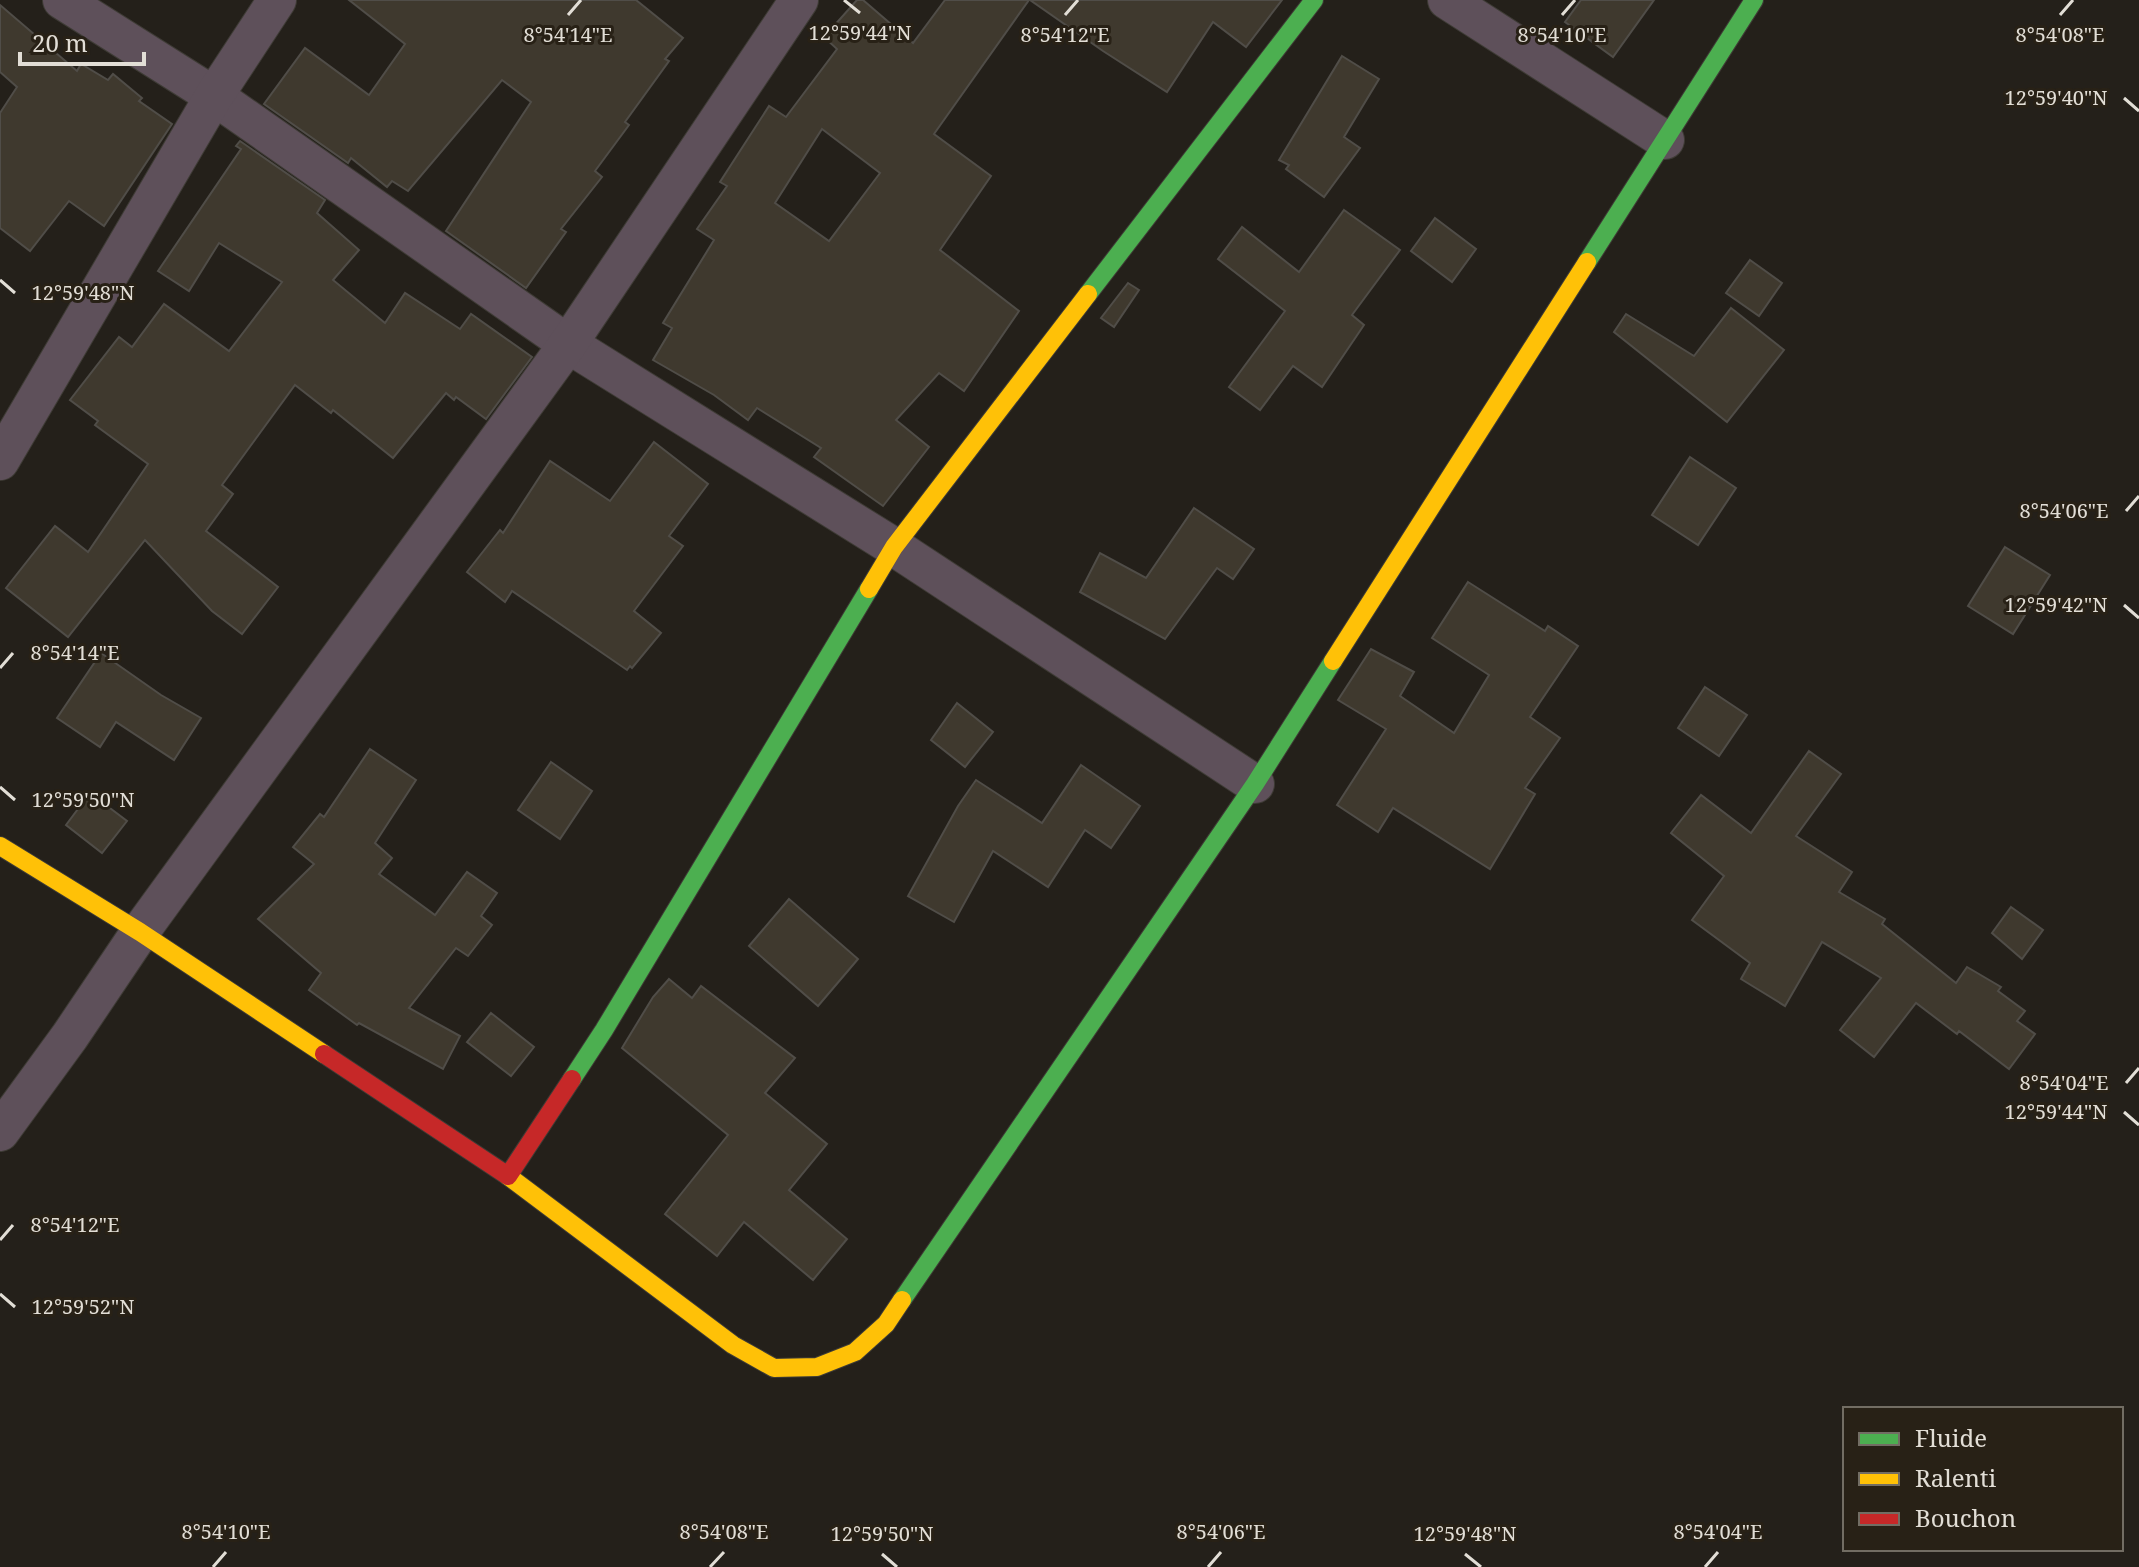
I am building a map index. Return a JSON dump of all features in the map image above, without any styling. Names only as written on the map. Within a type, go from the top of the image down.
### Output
[{"type":"street","points":[[62,0],[214,96],[568,344],[894,547],[1255,784]]},
{"type":"street","points":[[0,461],[214,96],[277,0]]},
{"type":"street","points":[[0,1132],[140,932],[568,344],[799,0]]},
{"type":"street","points":[[508,1176],[604,1030],[894,547],[1314,0]]},
{"type":"street","points":[[1447,0],[1665,140]]},
{"type":"street","points":[[0,846],[140,932],[508,1176],[733,1345],[774,1368],[817,1367],[855,1352],[886,1324],[1255,784],[1754,0]]},
{"type":"building","points":[[349,0],[636,0],[683,38],[665,59],[669,61],[625,122],[629,125],[595,171],[602,177],[561,229],[566,232],[526,288],[446,231],[531,102],[502,80],[408,191],[392,181],[387,187],[351,158],[348,163],[264,104],[305,48],[369,95],[405,44]]},
{"type":"building","points":[[857,0],[863,0],[913,43],[945,0],[1029,0],[934,134],[991,176],[940,250],[1019,311],[964,391],[939,373],[896,420],[929,447],[883,506],[814,457],[821,448],[757,408],[748,420],[714,395],[653,360],[672,328],[663,323],[714,240],[697,229],[727,186],[720,182],[769,106],[786,117],[837,49],[824,37]],"holes":[[[822,129],[880,173],[829,241],[775,203]]]},
{"type":"building","points":[[1030,0],[1282,0],[1246,47],[1213,22],[1167,92]]},
{"type":"building","points":[[1581,0],[1654,0],[1613,57],[1565,22]]},
{"type":"building","points":[[0,5],[77,71],[81,64],[108,80],[113,74],[142,98],[139,101],[172,124],[104,226],[69,201],[30,251],[0,228],[0,113],[17,87],[0,72]]},
{"type":"building","points":[[1342,56],[1379,79],[1344,137],[1360,148],[1324,197],[1286,169],[1289,165],[1279,160]]},
{"type":"building","points":[[240,141],[325,200],[317,213],[359,250],[333,280],[385,323],[405,293],[460,329],[471,314],[532,357],[486,419],[446,393],[393,458],[333,410],[331,413],[295,385],[222,485],[233,494],[206,531],[278,587],[242,634],[212,611],[145,540],[68,637],[6,588],[55,526],[88,552],[148,464],[95,425],[98,421],[70,400],[119,337],[132,347],[164,304],[229,351],[282,282],[219,243],[189,291],[158,271],[241,149],[236,146]]},
{"type":"building","points":[[1344,210],[1400,250],[1352,315],[1364,325],[1322,387],[1293,366],[1260,410],[1229,387],[1285,311],[1218,259],[1242,227],[1299,272]]},
{"type":"building","points":[[1435,218],[1476,249],[1452,282],[1411,251]]},
{"type":"building","points":[[1750,260],[1782,283],[1759,316],[1726,293]]},
{"type":"building","points":[[1128,283],[1139,290],[1114,327],[1101,318]]},
{"type":"building","points":[[1731,308],[1784,350],[1727,422],[1614,332],[1626,314],[1694,356]]},
{"type":"building","points":[[654,442],[708,484],[669,536],[683,546],[634,611],[661,633],[627,670],[512,591],[505,602],[467,572],[500,530],[503,533],[550,461],[610,501]]},
{"type":"building","points":[[1690,457],[1736,488],[1698,545],[1652,515]]},
{"type":"building","points":[[1194,508],[1254,549],[1233,579],[1217,568],[1165,639],[1080,592],[1100,553],[1146,578]]},
{"type":"building","points":[[2005,547],[2050,575],[2013,634],[1968,606]]},
{"type":"building","points":[[1468,582],[1545,631],[1548,626],[1578,646],[1530,717],[1560,738],[1525,788],[1535,794],[1490,869],[1393,808],[1378,832],[1337,805],[1386,729],[1338,700],[1371,649],[1414,672],[1400,696],[1454,733],[1489,675],[1432,638]]},
{"type":"building","points":[[101,653],[161,695],[201,718],[174,760],[116,722],[100,747],[57,718]]},
{"type":"building","points":[[1705,687],[1747,715],[1719,756],[1678,728]]},
{"type":"building","points":[[957,703],[993,732],[965,767],[931,740]]},
{"type":"building","points":[[370,749],[416,780],[375,843],[392,858],[379,874],[435,915],[467,872],[497,893],[481,916],[492,925],[468,956],[456,948],[409,1008],[460,1036],[443,1069],[359,1023],[357,1025],[309,990],[321,973],[258,919],[314,864],[293,847],[320,814],[324,817]]},
{"type":"building","points":[[1809,751],[1841,774],[1796,836],[1852,872],[1839,892],[1885,919],[1882,924],[1956,983],[1967,967],[2001,987],[1998,991],[2025,1011],[2017,1021],[2035,1034],[2009,1069],[1916,1003],[1874,1057],[1840,1030],[1881,978],[1822,942],[1785,1006],[1741,979],[1750,963],[1692,920],[1724,876],[1671,833],[1701,795],[1751,833]]},
{"type":"building","points":[[551,762],[592,791],[560,839],[518,810]]},
{"type":"building","points":[[1081,765],[1140,806],[1111,848],[1085,830],[1048,887],[993,851],[954,922],[908,896],[976,780],[1042,823]]},
{"type":"building","points":[[90,793],[127,821],[102,853],[66,825]]},
{"type":"building","points":[[789,899],[858,959],[818,1006],[749,946]]},
{"type":"building","points":[[2011,907],[2043,930],[2022,959],[1992,933]]},
{"type":"building","points":[[669,979],[692,998],[701,986],[795,1058],[765,1093],[827,1144],[789,1190],[847,1239],[813,1280],[744,1222],[717,1256],[665,1214],[728,1135],[622,1048],[653,997]]},
{"type":"building","points":[[491,1013],[534,1047],[511,1076],[467,1042]]},
{"type":"traffic: fast","points":[[1088,294],[1314,0]]},
{"type":"traffic: fast","points":[[1587,262],[1754,0]]},
{"type":"traffic: fast","points":[[572,1079],[869,589]]},
{"type":"traffic: fast","points":[[902,1300],[1255,784],[1333,661]]},
{"type":"traffic: slow","points":[[1333,661],[1587,262]]},
{"type":"traffic: slow","points":[[869,589],[894,547],[1088,294]]},
{"type":"traffic: slow","points":[[0,846],[140,932],[324,1054]]},
{"type":"traffic: slow","points":[[508,1176],[733,1345],[774,1368],[817,1367],[855,1352],[886,1324],[902,1300]]},
{"type":"traffic: jam","points":[[324,1054],[508,1176],[572,1079]]}]
